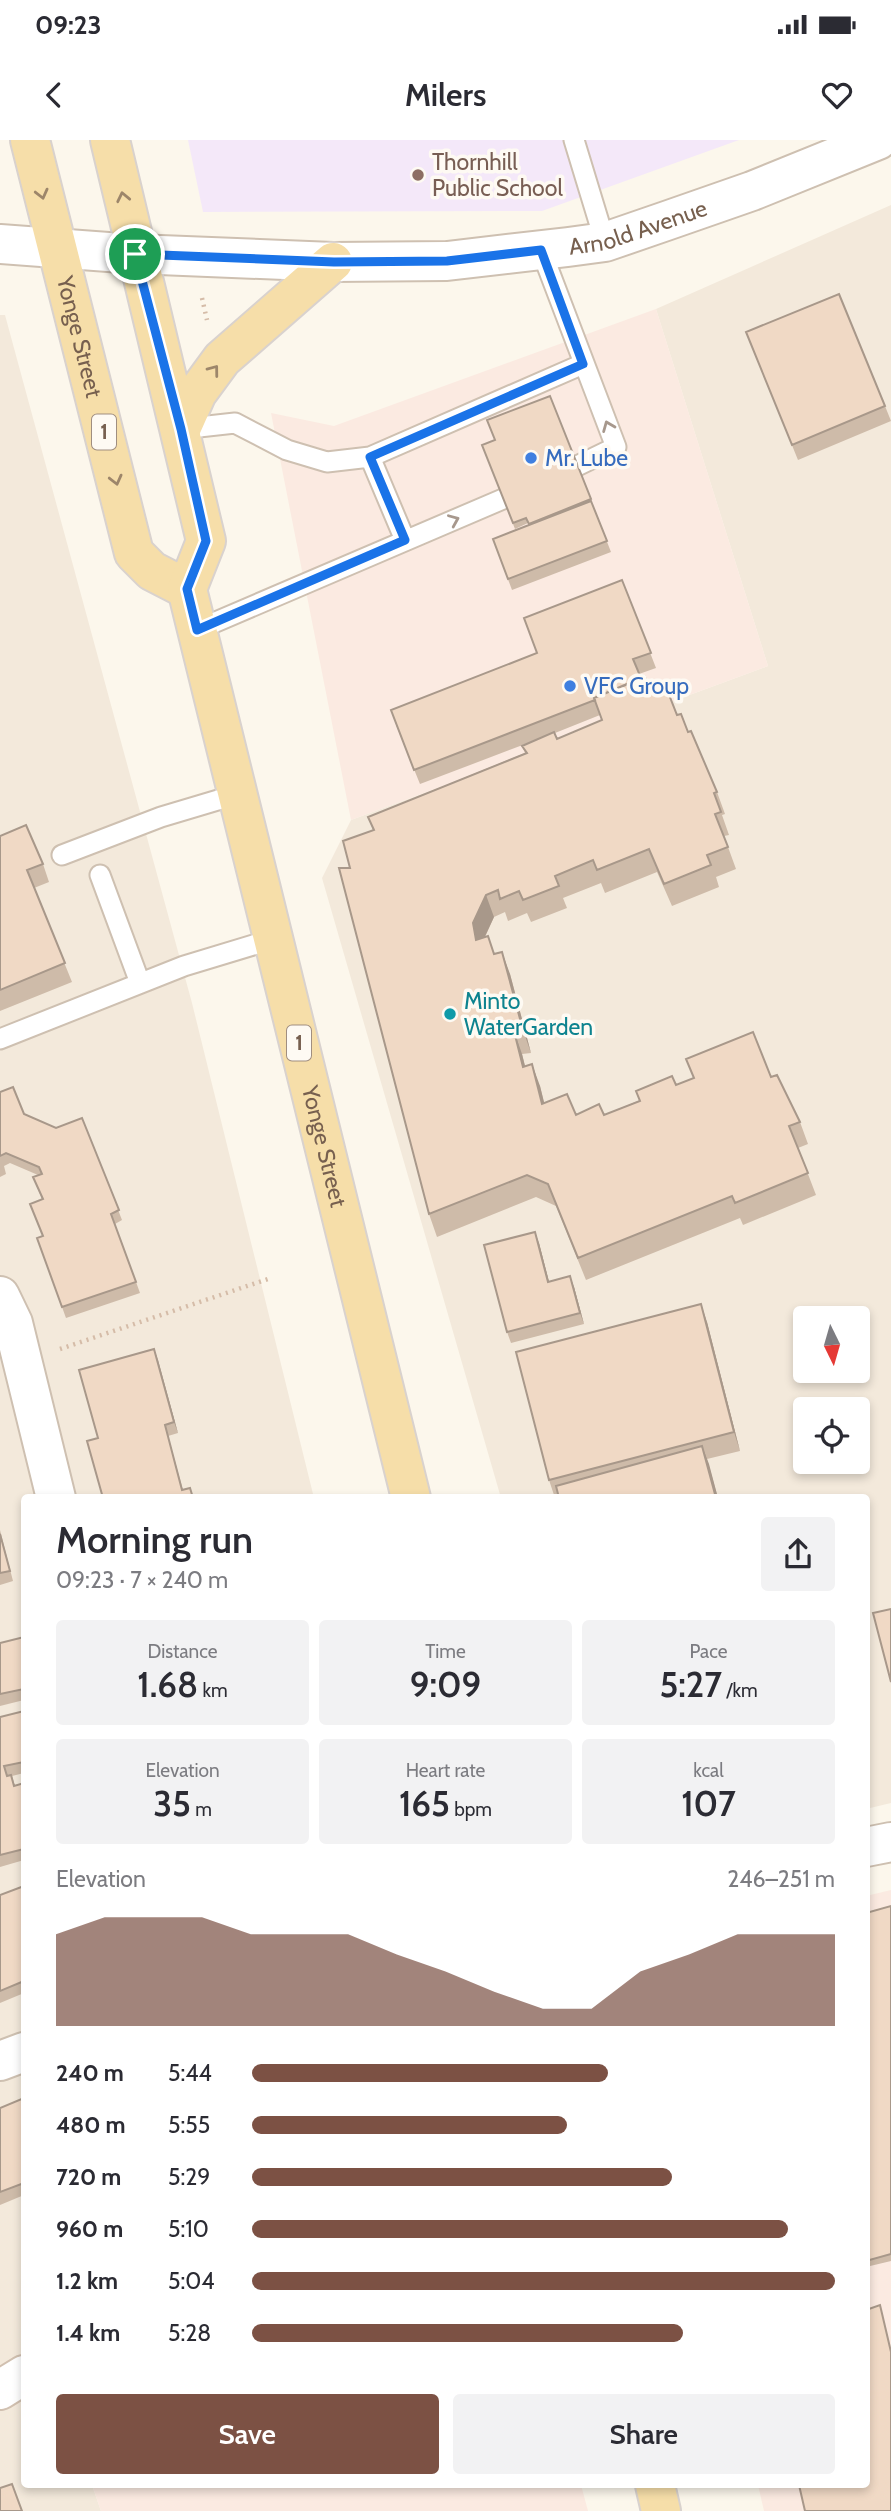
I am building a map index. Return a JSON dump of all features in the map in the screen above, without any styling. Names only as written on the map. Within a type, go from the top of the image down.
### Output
[{"type":"main road","name":"Yonge Street","points":[[30,140],[134,553],[152,571],[187,589],[410,1494]]},
{"type":"main road","points":[[110,140],[135,254],[181,429],[206,541],[187,589]]},
{"type":"main road","points":[[181,429],[197,393],[222,359],[334,262]]},
{"type":"main road","points":[[655,2488],[661,2511]]},
{"type":"street","name":"Arnold Avenue","points":[[0,244],[135,254],[334,262],[447,261],[541,250],[605,242],[752,191],[878,140]]},
{"type":"street","points":[[0,1296],[13,1323],[55,1494]]},
{"type":"street","points":[[870,1846],[891,1842]]},
{"type":"street","points":[[0,2061],[21,2053]]},
{"type":"street","points":[[0,2390],[21,2377]]},
{"type":"lane","points":[[574,140],[605,242]]},
{"type":"lane","points":[[541,250],[616,447],[578,466]]},
{"type":"lane","points":[[181,429],[235,423],[286,450],[327,462],[370,457],[583,364]]},
{"type":"lane","points":[[370,457],[405,540]]},
{"type":"lane","points":[[197,630],[503,499]]},
{"type":"lane","points":[[62,855],[161,817],[238,794]]},
{"type":"lane","points":[[100,875],[140,983]]},
{"type":"lane","points":[[0,1039],[184,966],[273,939]]},
{"type":"path","points":[[201,292],[209,328]]},
{"type":"path","points":[[22,1361],[268,1279]]},
{"type":"shaded area","name":"Thornhill Public School","points":[[188,140],[739,140],[542,211],[203,212]]},
{"type":"shaded area","points":[[891,205],[891,1803],[870,1808],[870,1494],[500,1494],[322,878],[351,820],[768,666],[656,309]]},
{"type":"shaded area","points":[[656,309],[768,666],[351,820],[271,413],[334,426]]},
{"type":"shaded area","points":[[0,315],[5,315],[192,1003],[313,1494],[21,1494],[21,2488],[93,2488],[101,2511],[0,2511]]},
{"type":"shaded area","points":[[891,1890],[891,2511],[764,2511],[759,2488],[870,2488],[870,1895]]},
{"type":"shaded area","points":[[93,2488],[582,2488],[588,2511],[101,2511]]},
{"type":"building","points":[[839,294],[885,406],[792,445],[746,332]]},
{"type":"building","name":"Mr. Lube","points":[[550,396],[591,499],[529,524],[526,518],[513,523],[482,445],[495,440],[487,420]]},
{"type":"building","points":[[591,501],[607,541],[508,579],[493,539]]},
{"type":"building","name":"VFC Group","points":[[622,580],[651,653],[633,659],[641,678],[594,698],[595,700],[414,770],[391,710],[537,653],[524,618]]},
{"type":"building","name":"Minto WaterGarden","points":[[645,677],[648,687],[664,682],[677,715],[681,714],[688,732],[691,731],[717,792],[714,793],[721,812],[715,814],[728,847],[707,855],[711,865],[664,884],[649,849],[597,870],[593,860],[555,876],[559,886],[523,900],[519,891],[500,899],[498,890],[486,895],[473,923],[476,940],[488,936],[494,954],[502,952],[523,1030],[514,1031],[523,1067],[532,1064],[542,1104],[567,1094],[576,1115],[599,1104],[604,1115],[640,1101],[636,1091],[672,1076],[676,1085],[694,1078],[686,1059],[753,1032],[771,1077],[777,1075],[800,1122],[789,1126],[808,1173],[735,1203],[732,1196],[578,1258],[548,1184],[527,1175],[429,1214],[339,868],[350,868],[343,841],[374,830],[368,817],[527,753],[522,746],[554,732],[557,739],[602,720],[594,698]]},
{"type":"building","points":[[26,825],[43,864],[27,870],[65,963],[0,990],[0,836]]},
{"type":"building","points":[[13,1087],[24,1114],[56,1128],[82,1118],[119,1210],[111,1214],[136,1282],[62,1307],[37,1238],[43,1236],[30,1204],[43,1199],[33,1177],[42,1174],[39,1167],[6,1153],[0,1156],[0,1092]]},
{"type":"building","points":[[535,1232],[548,1282],[570,1276],[580,1313],[507,1332],[484,1245]]},
{"type":"building","points":[[701,1304],[734,1432],[549,1480],[516,1352]]},
{"type":"building","points":[[154,1349],[174,1422],[165,1425],[182,1490],[190,1488],[192,1494],[102,1494],[87,1441],[98,1438],[79,1370]]},
{"type":"building","points":[[702,1446],[715,1494],[558,1494],[556,1486]]},
{"type":"building","points":[[0,1534],[10,1571],[0,1573]]},
{"type":"building","points":[[891,1609],[891,1682],[873,1613]]},
{"type":"building","points":[[21,1638],[21,1690],[0,1694],[0,1643]]},
{"type":"building","points":[[21,1712],[21,1763],[4,1766],[7,1776],[11,1775],[14,1786],[21,1784],[21,1850],[0,1855],[0,1717]]},
{"type":"building","points":[[21,1887],[21,1982],[0,1991],[0,1895]]},
{"type":"building","points":[[891,1906],[891,2254],[870,2260],[870,1912]]},
{"type":"building","points":[[21,2099],[21,2184],[0,2192],[0,2108]]},
{"type":"building","points":[[880,2305],[891,2352],[891,2511],[805,2511],[800,2488],[870,2488],[870,2309]]},
{"type":"building","points":[[12,2484],[22,2511],[0,2511],[0,2488]]},
{"type":"place","name":"Thornhill Public School","points":[[418,175]]},
{"type":"place","name":"Mr. Lube","points":[[531,458]]},
{"type":"place","name":"VFC Group","points":[[570,686]]},
{"type":"place","name":"Minto WaterGarden","points":[[450,1014]]},
{"type":"route","points":[[541,250],[583,364],[370,457],[405,540],[197,630],[187,589],[206,541],[181,429],[135,254],[334,262],[447,261],[541,250]]}]
